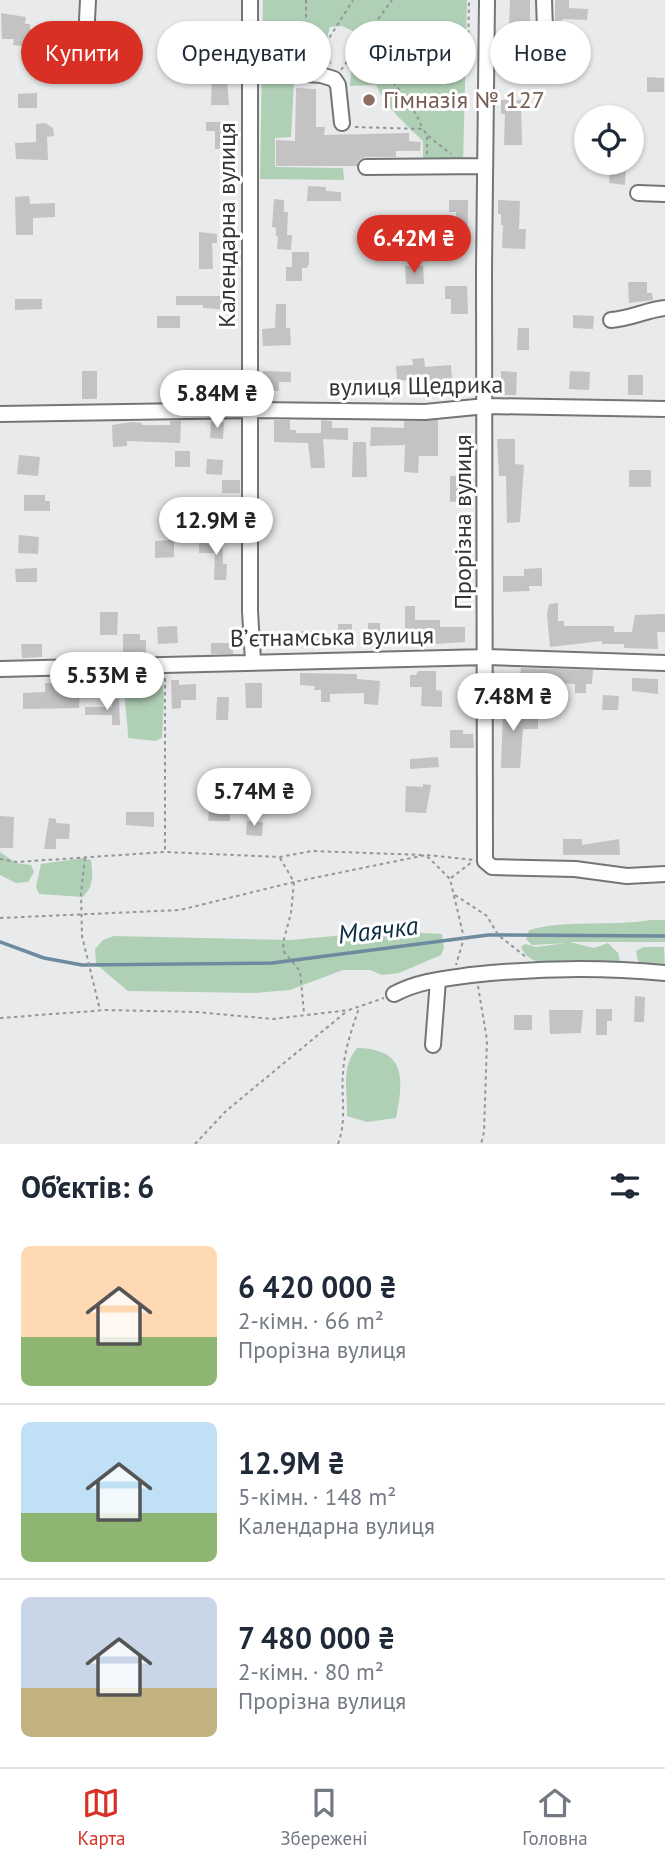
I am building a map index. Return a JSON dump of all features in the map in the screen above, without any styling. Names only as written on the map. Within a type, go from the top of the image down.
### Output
[{"type":"street","points":[[88,0],[88,20]]},
{"type":"street","name":"Календарна вулиця","points":[[249,21],[250,0]]},
{"type":"street","name":"Прорізна вулиця","points":[[487,0],[485,861],[492,867],[575,869],[627,876],[665,874]]},
{"type":"street","points":[[544,0],[545,21]]},
{"type":"street","points":[[331,82],[338,85],[342,123]]},
{"type":"street","name":"Календарна вулиця","points":[[249,84],[250,611],[253,661]]},
{"type":"street","points":[[366,167],[485,166]]},
{"type":"street","points":[[638,193],[665,194]]},
{"type":"street","points":[[611,320],[628,319],[665,308]]},
{"type":"street","name":"вулиця Щедрика","points":[[0,414],[425,412],[486,405],[665,408]]},
{"type":"street","name":"Вʼєтнамська вулиця","points":[[3,673],[253,661],[487,657],[665,663]]},
{"type":"street","points":[[394,994],[414,984],[438,979],[514,969],[617,969],[665,973]]},
{"type":"street","points":[[433,1045],[438,979]]},
{"type":"path","points":[[306,0],[310,21]]},
{"type":"path","points":[[331,35],[352,0]]},
{"type":"path","points":[[377,21],[392,0]]},
{"type":"path","points":[[468,0],[468,21]]},
{"type":"path","points":[[476,57],[487,57]]},
{"type":"path","points":[[394,84],[418,115],[427,135],[464,166]]},
{"type":"path","points":[[342,123],[344,127],[423,129]]},
{"type":"path","points":[[427,135],[427,167]]},
{"type":"path","points":[[165,666],[165,852]]},
{"type":"path","points":[[0,859],[17,862],[165,852],[280,857],[313,850],[475,860],[450,879]]},
{"type":"path","points":[[426,855],[450,879],[454,894],[464,938],[454,978]]},
{"type":"path","points":[[0,918],[180,910],[293,882],[426,855]]},
{"type":"path","points":[[85,857],[81,893],[82,936],[100,1010]]},
{"type":"path","points":[[280,857],[293,882],[284,951],[300,971],[304,1014]]},
{"type":"path","points":[[454,894],[487,916],[504,940],[543,969]]},
{"type":"path","points":[[476,975],[487,1040],[484,1132],[481,1144]]},
{"type":"path","points":[[0,1018],[100,1010],[196,1012],[273,1019],[349,1010],[394,994]]},
{"type":"path","points":[[338,1144],[343,1130],[343,1072],[349,1039],[360,1007]]},
{"type":"path","points":[[195,1144],[226,1111],[349,1010]]},
{"type":"green space","points":[[263,0],[467,0],[466,21],[345,21],[345,27],[331,27],[331,21],[263,21]]},
{"type":"green space","points":[[262,84],[294,84],[291,137],[275,138],[275,167],[343,168],[344,180],[260,179]]},
{"type":"green space","points":[[350,84],[465,84],[463,164],[423,165],[423,141],[391,108],[376,85]]},
{"type":"green space","points":[[137,676],[162,680],[162,738],[155,741],[128,738],[126,678]]},
{"type":"green space","points":[[0,852],[16,863],[31,865],[34,872],[28,882],[16,883],[0,875]]},
{"type":"green space","points":[[83,858],[91,860],[92,875],[89,889],[83,897],[39,894],[36,887],[41,864]]},
{"type":"green space","points":[[665,920],[665,942],[570,942],[594,948],[608,943],[618,953],[620,961],[617,965],[549,965],[527,956],[521,947],[525,944],[536,947],[566,943],[532,945],[526,939],[529,930],[574,924]]},
{"type":"green space","points":[[387,931],[442,934],[444,948],[441,955],[399,973],[382,975],[370,970],[343,970],[290,990],[255,993],[128,991],[96,964],[95,949],[103,940],[114,936],[291,940]]},
{"type":"green space","points":[[643,947],[664,947],[665,967],[644,966],[638,961],[636,951]]},
{"type":"green space","points":[[357,1048],[385,1054],[398,1068],[400,1090],[396,1118],[367,1122],[347,1116],[348,1064]]},
{"type":"building","points":[[510,0],[530,0],[530,21],[509,21]]},
{"type":"building","points":[[555,0],[569,0],[569,8],[588,9],[587,20],[555,21]]},
{"type":"building","points":[[1,13],[26,17],[25,21],[21,21],[21,46],[13,45],[14,39],[2,39]]},
{"type":"building","points":[[647,77],[664,78],[664,92],[647,92]]},
{"type":"building","points":[[212,84],[227,84],[229,105],[211,105]]},
{"type":"building","points":[[296,88],[316,89],[316,127],[325,127],[324,135],[409,133],[409,141],[421,142],[420,151],[396,151],[396,157],[365,157],[358,161],[357,166],[276,166],[276,140],[295,141]]},
{"type":"building","points":[[37,93],[37,108],[18,108],[18,94]]},
{"type":"building","points":[[501,100],[521,100],[522,145],[504,145],[505,114],[501,114]]},
{"type":"building","points":[[206,122],[232,122],[235,148],[215,149],[215,131],[206,131]]},
{"type":"building","points":[[45,123],[53,128],[54,136],[47,137],[48,160],[16,159],[15,143],[36,142],[36,124]]},
{"type":"building","points":[[609,175],[626,175],[625,185],[609,183]]},
{"type":"building","points":[[308,186],[326,187],[326,191],[341,192],[341,201],[307,201]]},
{"type":"building","points":[[29,196],[30,204],[55,203],[55,217],[33,218],[33,235],[16,235],[15,197]]},
{"type":"building","points":[[274,199],[284,200],[284,212],[288,212],[287,235],[292,235],[291,250],[277,249],[278,236],[276,228],[272,227]]},
{"type":"building","points":[[449,200],[468,200],[467,251],[457,251],[456,212],[449,212]]},
{"type":"building","points":[[498,200],[520,201],[519,229],[526,229],[525,249],[502,248],[503,225],[501,214],[498,214]]},
{"type":"building","points":[[393,219],[410,219],[410,237],[393,237]]},
{"type":"building","points":[[199,232],[217,234],[217,243],[212,243],[213,269],[199,269]]},
{"type":"building","points":[[292,252],[309,252],[309,264],[307,268],[302,268],[302,281],[286,281],[286,267],[292,267]]},
{"type":"building","points":[[405,266],[423,266],[424,284],[406,284]]},
{"type":"building","points":[[628,282],[647,282],[647,293],[652,293],[653,300],[629,303]]},
{"type":"building","points":[[445,286],[467,286],[468,314],[451,314],[451,299],[445,299]]},
{"type":"building","points":[[176,296],[231,296],[230,310],[203,308],[203,305],[176,305]]},
{"type":"building","points":[[15,299],[42,299],[42,309],[15,310]]},
{"type":"building","points":[[276,304],[286,304],[286,328],[290,328],[291,345],[263,346],[262,329],[275,328]]},
{"type":"building","points":[[573,315],[594,316],[593,329],[573,328]]},
{"type":"building","points":[[157,316],[180,316],[180,328],[157,328]]},
{"type":"building","points":[[518,328],[529,328],[529,350],[517,350]]},
{"type":"building","points":[[424,358],[425,367],[451,365],[452,379],[426,381],[426,395],[408,396],[408,380],[397,381],[396,366],[413,365],[412,359]]},
{"type":"building","points":[[82,371],[97,371],[97,399],[82,399]]},
{"type":"building","points":[[263,371],[291,372],[291,382],[279,382],[279,391],[262,390]]},
{"type":"building","points":[[501,371],[517,372],[516,395],[501,395]]},
{"type":"building","points":[[570,371],[590,372],[589,390],[569,389]]},
{"type":"building","points":[[628,375],[643,375],[643,395],[628,395]]},
{"type":"building","points":[[215,385],[237,386],[237,401],[215,401]]},
{"type":"building","points":[[274,420],[290,420],[290,430],[296,430],[296,433],[321,433],[321,420],[332,421],[332,428],[348,428],[348,440],[323,439],[325,468],[311,468],[308,443],[274,442]]},
{"type":"building","points":[[438,420],[438,456],[419,456],[418,473],[404,472],[405,445],[370,446],[371,427],[404,428],[404,421]]},
{"type":"building","points":[[170,421],[181,421],[180,443],[127,441],[127,446],[113,447],[112,425],[132,422],[142,425],[170,425]]},
{"type":"building","points":[[211,421],[224,422],[223,439],[210,438]]},
{"type":"building","points":[[497,439],[515,439],[515,464],[524,465],[520,522],[507,523],[506,476],[499,476]]},
{"type":"building","points":[[353,442],[366,442],[367,477],[352,477]]},
{"type":"building","points":[[175,451],[190,451],[190,467],[175,467]]},
{"type":"building","points":[[19,455],[40,457],[38,476],[17,474]]},
{"type":"building","points":[[207,459],[223,460],[222,475],[206,474]]},
{"type":"building","points":[[629,470],[651,470],[651,487],[629,487]]},
{"type":"building","points":[[468,475],[468,501],[450,502],[450,476]]},
{"type":"building","points":[[222,480],[240,480],[240,493],[222,493]]},
{"type":"building","points":[[24,495],[45,495],[45,501],[50,501],[50,511],[24,511]]},
{"type":"building","points":[[19,535],[39,537],[38,554],[18,553]]},
{"type":"building","points":[[216,536],[222,536],[223,564],[227,564],[226,580],[214,580],[215,553],[199,553],[199,542],[215,542]]},
{"type":"building","points":[[174,540],[174,557],[155,558],[155,541]]},
{"type":"building","points":[[37,568],[37,582],[16,582],[15,569]]},
{"type":"building","points":[[542,568],[542,586],[529,586],[530,591],[503,592],[503,576],[524,576],[524,569]]},
{"type":"building","points":[[558,603],[558,621],[564,621],[564,626],[614,626],[614,632],[632,632],[635,615],[665,614],[665,632],[657,632],[658,649],[624,648],[624,644],[602,644],[602,641],[550,647],[547,614],[549,604]]},
{"type":"building","points":[[405,606],[415,606],[415,620],[440,620],[440,627],[465,627],[465,642],[433,644],[433,629],[415,629],[415,636],[405,636]]},
{"type":"building","points":[[100,612],[118,612],[117,635],[100,635]]},
{"type":"building","points":[[368,623],[380,623],[380,647],[368,647]]},
{"type":"building","points":[[338,624],[352,624],[352,646],[338,646]]},
{"type":"building","points":[[177,626],[178,643],[158,644],[157,627]]},
{"type":"building","points":[[301,631],[319,631],[319,643],[301,643]]},
{"type":"building","points":[[123,634],[140,634],[140,640],[146,640],[146,655],[123,655]]},
{"type":"building","points":[[211,643],[233,643],[233,654],[211,654]]},
{"type":"building","points":[[21,644],[42,644],[42,657],[22,658]]},
{"type":"building","points":[[521,668],[593,670],[592,684],[586,684],[586,693],[575,693],[575,684],[559,683],[559,692],[519,689]]},
{"type":"building","points":[[418,671],[436,671],[436,690],[442,691],[442,707],[421,706],[422,687],[410,687],[410,675],[416,675]]},
{"type":"building","points":[[300,673],[357,674],[357,679],[380,681],[378,705],[364,704],[364,693],[330,694],[330,702],[321,702],[321,690],[314,690],[315,686],[300,685]]},
{"type":"building","points":[[632,678],[658,679],[658,694],[632,691]]},
{"type":"building","points":[[171,680],[179,680],[179,685],[196,684],[196,700],[181,700],[181,708],[172,709]]},
{"type":"building","points":[[45,683],[55,683],[55,691],[80,691],[79,708],[23,709],[23,693],[45,692]]},
{"type":"building","points":[[245,683],[262,683],[262,708],[246,708]]},
{"type":"building","points":[[501,694],[514,694],[514,719],[538,719],[538,729],[523,729],[520,768],[501,768]]},
{"type":"building","points":[[603,695],[619,696],[618,710],[602,710]]},
{"type":"building","points":[[217,697],[229,697],[228,720],[216,720]]},
{"type":"building","points":[[112,699],[119,699],[120,725],[112,725],[112,715],[85,715],[85,707],[112,707]]},
{"type":"building","points":[[450,730],[463,730],[463,734],[473,734],[474,748],[450,748]]},
{"type":"building","points":[[438,757],[439,767],[410,769],[410,759]]},
{"type":"building","points":[[423,784],[431,785],[426,813],[405,812],[406,786],[423,787]]},
{"type":"building","points":[[266,794],[296,796],[296,805],[266,805]]},
{"type":"building","points":[[210,801],[222,801],[222,807],[230,807],[230,821],[208,821]]},
{"type":"building","points":[[126,812],[154,812],[154,827],[126,825]]},
{"type":"building","points":[[0,816],[14,817],[13,848],[0,848]]},
{"type":"building","points":[[49,818],[56,819],[56,823],[70,824],[69,839],[56,839],[56,849],[44,849]]},
{"type":"building","points":[[247,821],[263,822],[262,836],[246,835]]},
{"type":"building","points":[[563,839],[582,839],[582,845],[619,839],[620,855],[563,855]]},
{"type":"building","points":[[635,996],[645,997],[644,1022],[634,1022]]},
{"type":"building","points":[[596,1009],[612,1009],[612,1021],[607,1021],[607,1035],[596,1035]]},
{"type":"building","points":[[549,1010],[583,1010],[581,1033],[550,1034]]},
{"type":"building","points":[[514,1015],[532,1015],[532,1030],[514,1030]]},
{"type":"waterway","name":"Маячка","points":[[0,942],[44,958],[82,965],[272,963],[488,935],[665,936]]},
{"type":"place","name":"Гімназія № 127","points":[[369,100]]}]
